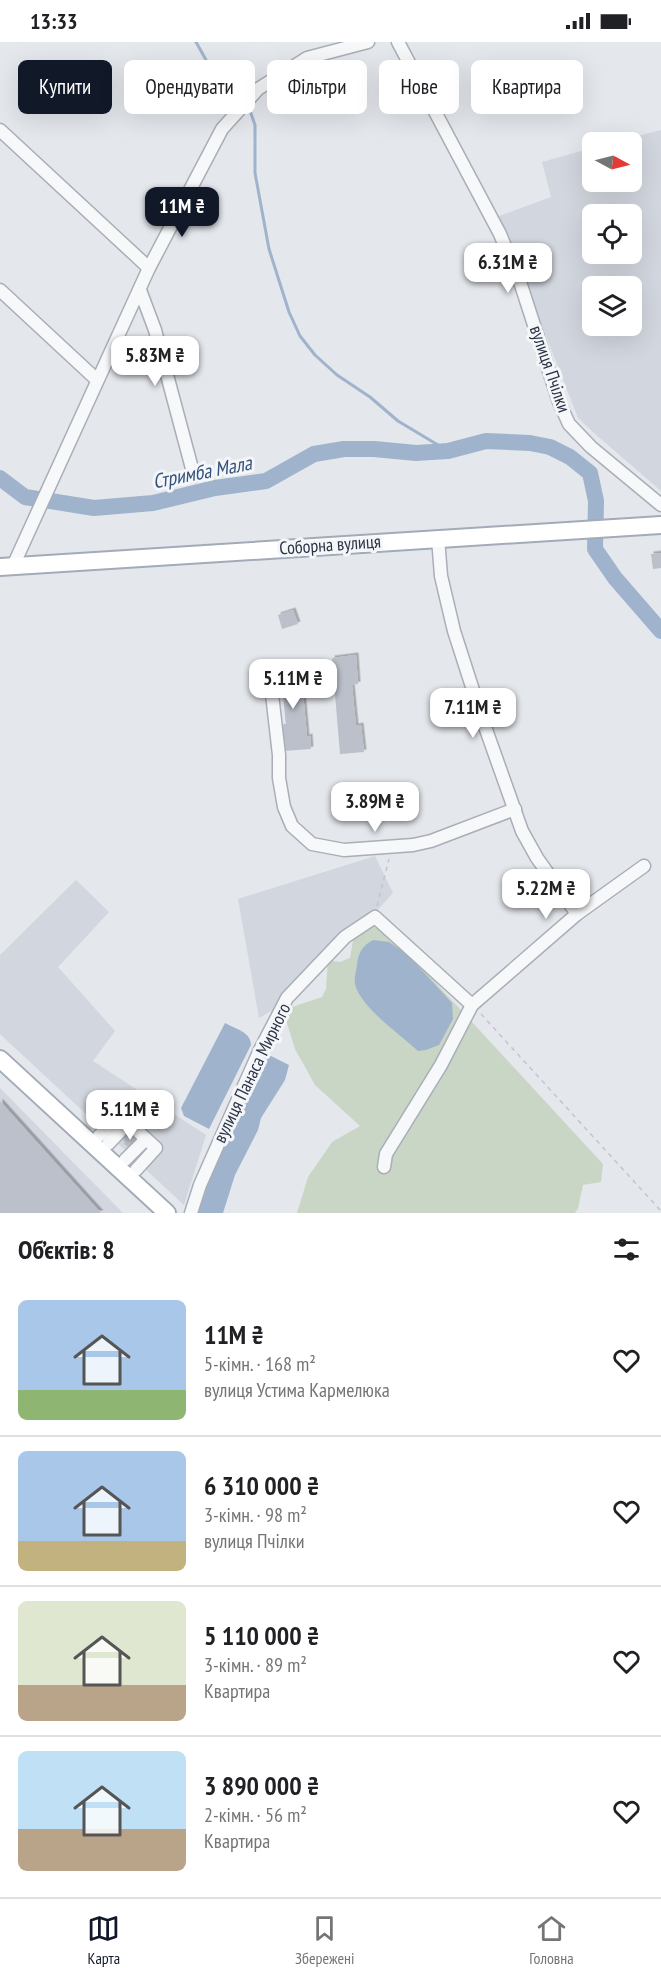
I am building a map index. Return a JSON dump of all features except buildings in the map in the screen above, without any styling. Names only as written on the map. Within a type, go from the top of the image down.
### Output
[{"type":"main road","name":"Соборна вулиця","points":[[7,567],[661,525]]},
{"type":"main road","points":[[0,1059],[168,1213]]},
{"type":"street","points":[[7,567],[39,511],[149,268],[222,129],[258,89],[308,58],[368,42]]},
{"type":"street","name":"вулиця Пчілки","points":[[398,42],[500,234],[521,285],[559,402],[569,424],[591,447],[661,505]]},
{"type":"street","points":[[0,130],[149,268]]},
{"type":"street","points":[[0,290],[97,380]]},
{"type":"street","points":[[140,290],[155,330],[194,476]]},
{"type":"street","points":[[438,538],[441,576],[454,631],[522,831],[577,914]]},
{"type":"street","points":[[270,677],[279,755],[279,778],[284,807],[292,826],[312,844],[344,850],[431,840],[515,809]]},
{"type":"street","points":[[384,1167],[386,1154],[441,1065],[472,1005],[577,914],[644,866]]},
{"type":"street","points":[[375,917],[472,1005]]},
{"type":"street","name":"вулиця Панаса Мирного","points":[[191,1213],[200,1185],[250,1072],[287,998],[345,938],[375,917]]},
{"type":"street","points":[[130,1165],[156,1148],[131,1124],[120,1115],[107,1143],[131,1124]]},
{"type":"path","points":[[375,917],[382,878],[393,846]]},
{"type":"path","points":[[472,1005],[661,1211]]},
{"type":"shaded area","points":[[661,130],[661,491],[578,418],[499,216],[551,197],[542,162],[582,151],[582,192],[642,192],[642,135]]},
{"type":"shaded area","points":[[375,856],[393,893],[301,994],[259,1018],[238,899]]},
{"type":"shaded area","points":[[76,880],[109,912],[58,967],[115,1031],[93,1061],[206,1135],[184,1205],[0,1034],[0,955]]},
{"type":"shaded area","points":[[0,1088],[123,1213],[0,1213]]},
{"type":"green space","points":[[356,923],[387,930],[603,1164],[601,1182],[583,1185],[575,1213],[297,1213],[308,1177],[332,1142],[360,1126],[315,1085],[295,1049],[283,1010],[322,997],[326,989],[328,960],[340,962],[350,958]]},
{"type":"water","points":[[373,940],[389,942],[408,955],[452,1003],[453,1019],[439,1045],[418,1051],[382,1020],[358,993],[355,980],[358,957],[363,947]]},
{"type":"water","points":[[225,1023],[246,1034],[251,1045],[209,1129],[184,1116],[181,1108]]},
{"type":"water","points":[[261,1051],[289,1065],[285,1080],[261,1118],[258,1130],[235,1175],[223,1213],[197,1213],[197,1208]]},
{"type":"waterway","points":[[196,42],[206,60]]},
{"type":"waterway","points":[[251,114],[255,125],[255,173],[269,249],[289,312],[300,336],[315,355],[337,375],[370,397],[398,421],[448,451]]},
{"type":"waterway","name":"Стримба Мала","points":[[0,478],[25,497],[94,508],[153,503],[215,488],[266,481],[314,454],[344,449],[416,453],[448,451],[486,441],[530,443],[550,447],[570,457],[590,473],[596,501],[595,549],[615,578],[661,631]]}]
